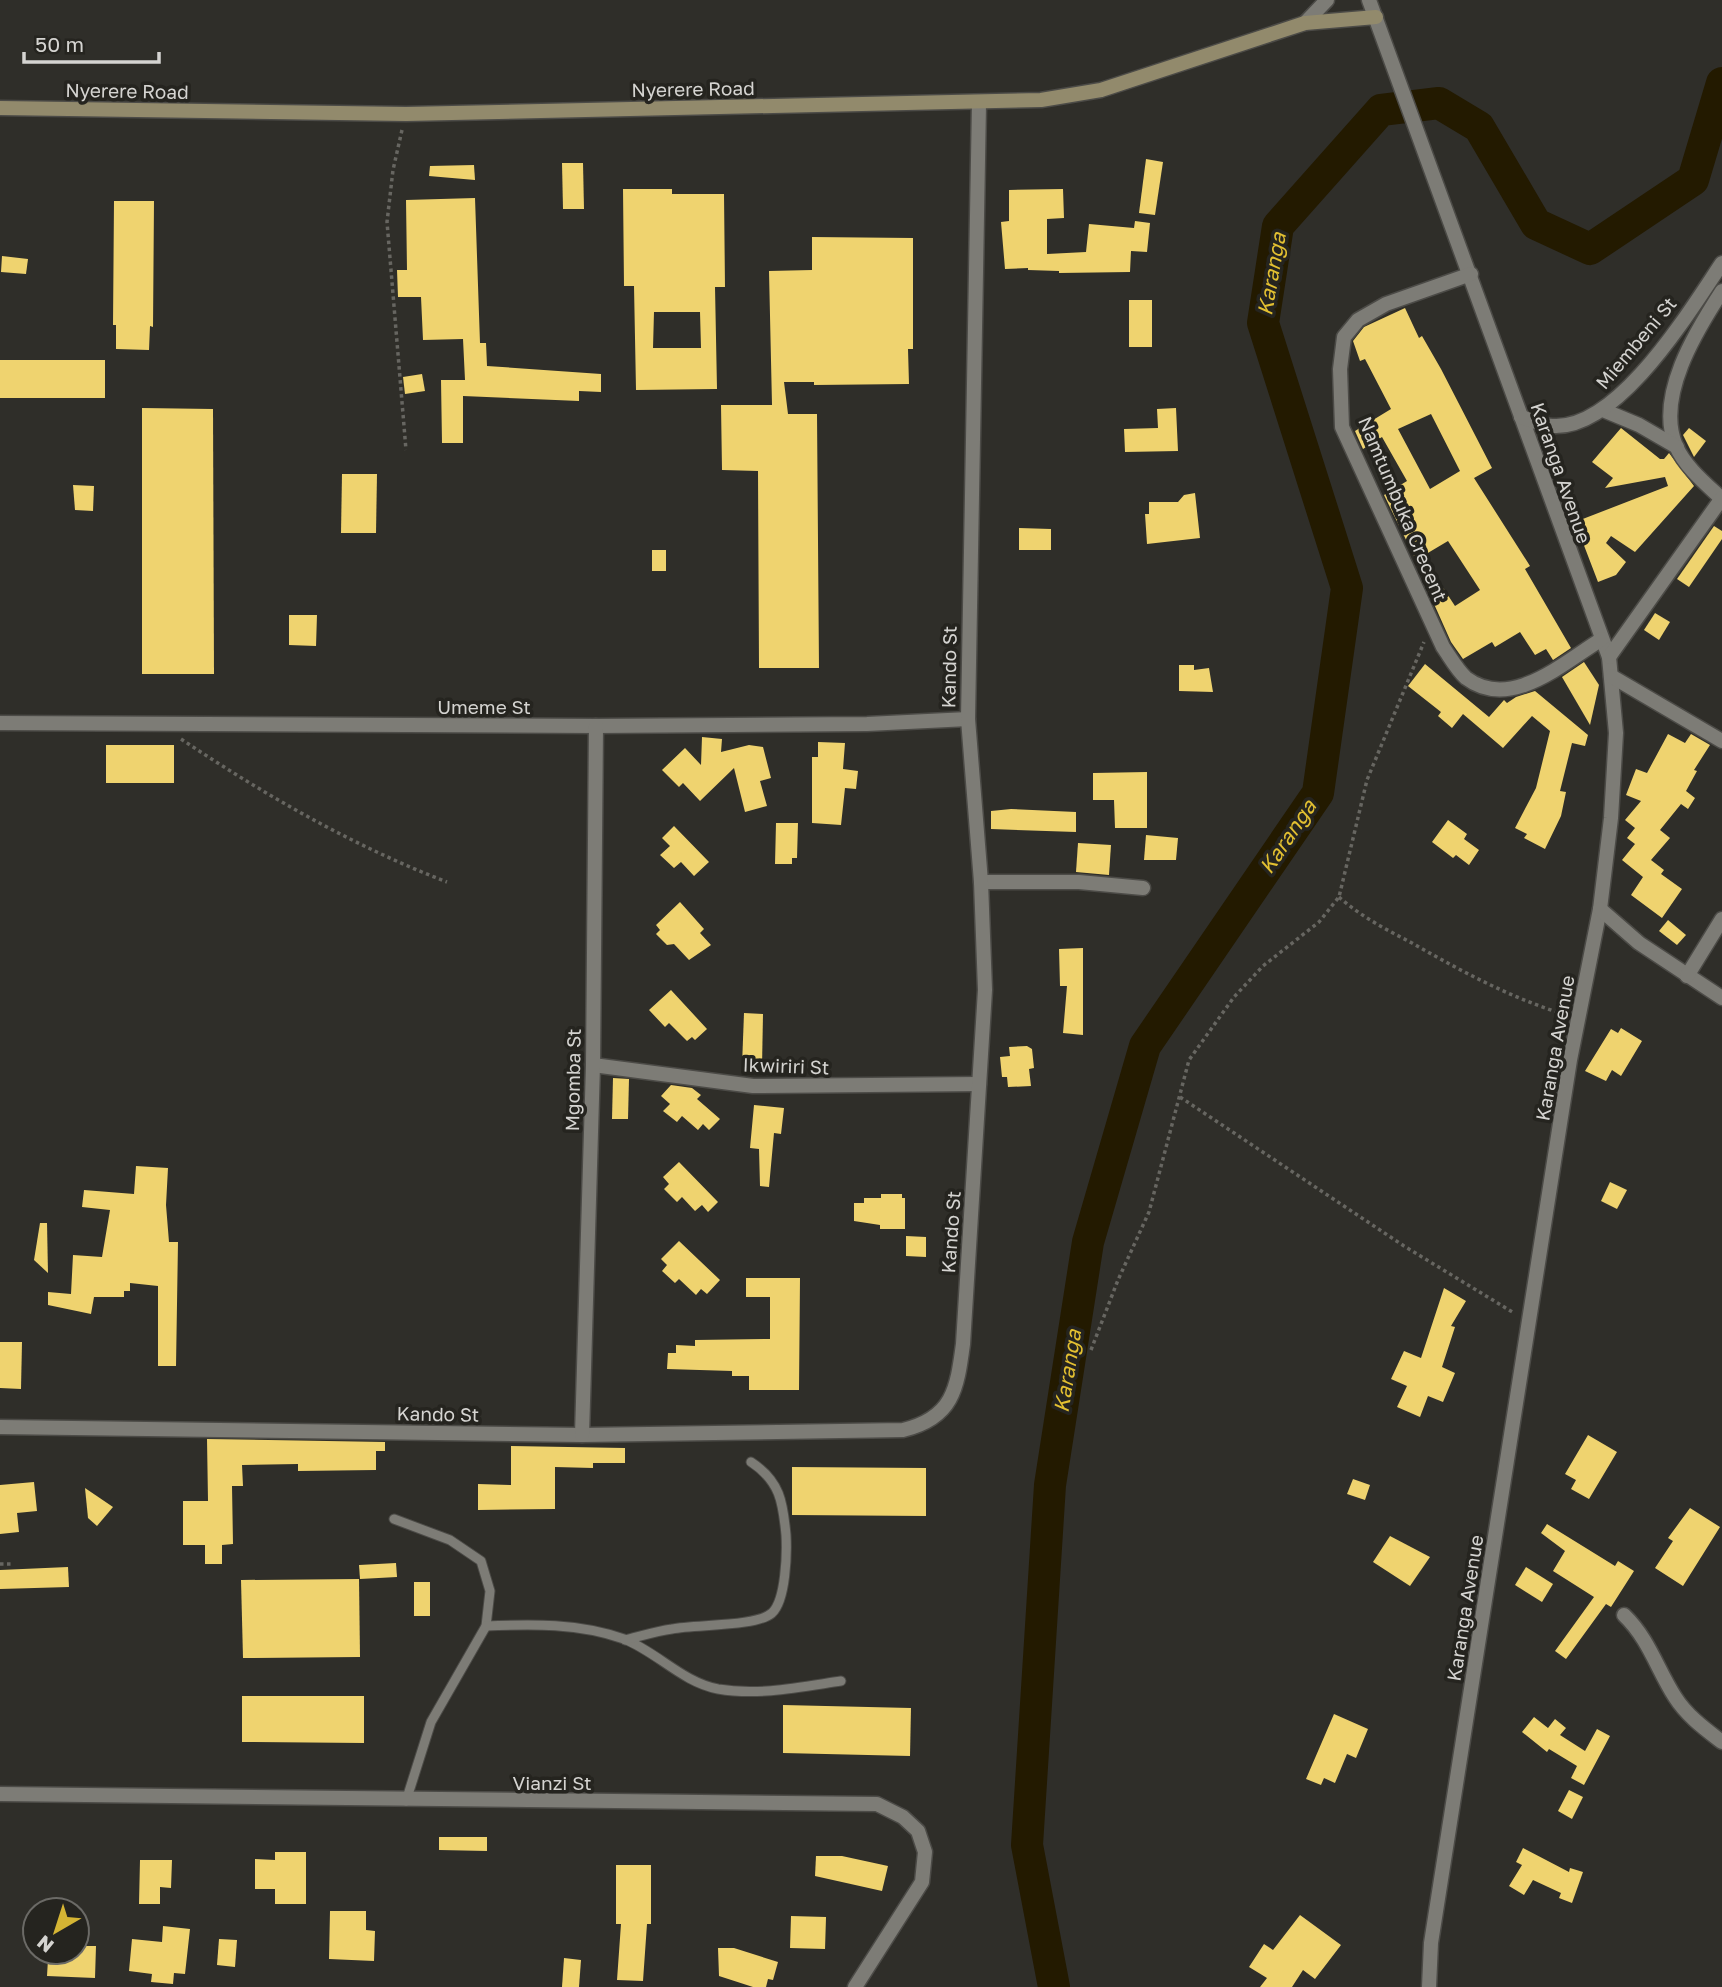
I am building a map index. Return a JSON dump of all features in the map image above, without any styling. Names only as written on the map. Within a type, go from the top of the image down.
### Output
[{"type":"street","points":[[1305,23],[1327,0]]},
{"type":"street","name":"Karanga Avenue","points":[[1369,0],[1609,657],[1616,733],[1611,818],[1600,909],[1578,1018],[1431,1943],[1429,1987]]},
{"type":"street","name":"Nyerere Road","points":[[0,108],[406,114],[979,104],[1041,100],[1101,90],[1305,23],[1376,17]]},
{"type":"street","name":"Kando St","points":[[0,1427],[582,1435],[904,1430],[928,1424],[946,1407],[958,1385],[985,990],[981,882],[968,719],[979,104]]},
{"type":"street","name":"Miembeni St","points":[[1521,417],[1552,426],[1588,419],[1623,394],[1681,323],[1722,263]]},
{"type":"street","name":"Namtumbuka Crecent","points":[[1471,274],[1386,304],[1358,320],[1344,337],[1340,369],[1342,427],[1431,624],[1464,677],[1496,691],[1523,687],[1602,639]]},
{"type":"street","points":[[1676,447],[1671,410],[1683,360],[1696,331],[1722,291]]},
{"type":"street","points":[[1602,410],[1639,425],[1676,447],[1697,475],[1722,498],[1609,657]]},
{"type":"street","points":[[1611,676],[1722,741]]},
{"type":"street","name":"Umeme St","points":[[0,723],[596,726],[867,724],[968,719]]},
{"type":"street","name":"Mgomba St","points":[[582,1435],[593,1065],[596,726]]},
{"type":"street","points":[[981,882],[1079,882],[1143,888]]},
{"type":"street","points":[[1600,909],[1639,943],[1722,998]]},
{"type":"street","points":[[1687,976],[1722,919]]},
{"type":"street","name":"Ikwiriri St","points":[[593,1065],[753,1086],[979,1084]]},
{"type":"street","points":[[1625,1615],[1642,1632],[1675,1698],[1699,1725],[1722,1742]]},
{"type":"street","name":"Vianzi St","points":[[0,1794],[407,1801],[877,1804],[903,1816],[918,1831],[925,1852],[922,1882],[855,1987]]},
{"type":"lane","points":[[625,1640],[673,1628],[753,1620],[766,1617],[775,1610],[783,1583],[787,1549],[783,1503],[768,1473],[751,1462]]},
{"type":"lane","points":[[394,1519],[450,1540],[481,1561],[490,1591],[486,1626],[431,1722],[407,1801]]},
{"type":"lane","points":[[486,1626],[546,1624],[625,1640],[688,1678],[718,1689],[778,1691],[841,1681]]},
{"type":"path","points":[[406,114],[393,170],[387,222],[406,450]]},
{"type":"path","points":[[1091,1350],[1118,1280],[1150,1212],[1189,1059],[1234,997],[1263,966],[1319,922],[1339,897],[1367,780],[1431,624]]},
{"type":"path","points":[[159,724],[304,816],[390,860],[447,882]]},
{"type":"path","points":[[1339,897],[1397,935],[1461,971],[1523,1001],[1578,1018]]},
{"type":"path","points":[[1180,1097],[1404,1246],[1531,1323]]},
{"type":"path","points":[[0,1564],[13,1564]]},
{"type":"building","points":[[1146,159],[1163,162],[1155,215],[1139,213]]},
{"type":"building","points":[[562,163],[583,163],[584,209],[563,209]]},
{"type":"building","points":[[474,165],[475,180],[429,176],[430,166]]},
{"type":"building","points":[[623,189],[672,189],[672,194],[724,194],[725,287],[715,287],[717,389],[636,390],[634,286],[624,286]],"holes":[[[654,312],[700,312],[701,348],[653,348]]]},
{"type":"building","points":[[1063,189],[1064,218],[1047,219],[1047,254],[1086,252],[1089,224],[1134,228],[1135,221],[1150,223],[1147,252],[1131,251],[1130,272],[1059,273],[1028,268],[1005,269],[1001,222],[1009,221],[1009,190]]},
{"type":"building","points":[[475,198],[480,343],[486,343],[487,366],[601,374],[601,392],[579,391],[579,401],[463,396],[463,443],[442,443],[441,380],[465,380],[463,339],[423,340],[421,297],[398,297],[397,270],[407,270],[406,200]]},
{"type":"building","points":[[114,201],[154,201],[153,327],[150,326],[149,350],[116,349],[116,325],[113,325]]},
{"type":"building","points":[[812,237],[913,238],[913,349],[908,349],[909,384],[814,385],[814,382],[784,382],[788,414],[817,414],[819,668],[759,668],[758,471],[722,470],[721,405],[772,405],[769,271],[812,270]]},
{"type":"building","points":[[2,256],[28,259],[26,274],[1,272]]},
{"type":"building","points":[[1129,300],[1152,300],[1152,347],[1129,347]]},
{"type":"building","points":[[1405,308],[1419,338],[1422,336],[1441,369],[1492,468],[1474,478],[1530,566],[1525,569],[1571,648],[1553,660],[1546,649],[1535,655],[1520,632],[1495,647],[1492,642],[1463,659],[1451,642],[1422,577],[1432,571],[1455,606],[1480,590],[1448,541],[1416,560],[1384,495],[1407,481],[1382,437],[1363,449],[1355,431],[1391,409],[1365,359],[1360,361],[1353,341],[1364,327]],"holes":[[[1431,414],[1460,471],[1430,489],[1398,429]]]},
{"type":"building","points":[[0,360],[105,360],[105,398],[0,398]]},
{"type":"building","points":[[422,374],[425,391],[405,394],[403,377]]},
{"type":"building","points":[[142,408],[213,409],[214,674],[142,674]]},
{"type":"building","points":[[1176,408],[1178,451],[1125,452],[1124,429],[1158,428],[1157,409]]},
{"type":"building","points":[[1621,428],[1660,459],[1664,459],[1669,453],[1694,486],[1635,552],[1611,536],[1606,543],[1626,562],[1616,575],[1598,582],[1575,522],[1668,486],[1665,477],[1605,488],[1613,478],[1592,462]]},
{"type":"building","points":[[1689,428],[1706,441],[1694,457],[1683,435]]},
{"type":"building","points":[[342,474],[377,474],[376,533],[341,533]]},
{"type":"building","points":[[73,485],[94,486],[93,511],[75,510]]},
{"type":"building","points":[[1195,493],[1200,538],[1147,544],[1145,514],[1149,514],[1149,502],[1178,502],[1184,495]]},
{"type":"building","points":[[1714,526],[1722,531],[1722,539],[1689,587],[1677,579]]},
{"type":"building","points":[[1019,528],[1051,529],[1051,550],[1019,550]]},
{"type":"building","points":[[652,550],[666,550],[666,571],[652,571]]},
{"type":"building","points":[[1655,613],[1670,622],[1659,640],[1644,630]]},
{"type":"building","points":[[289,615],[317,615],[316,646],[289,645]]},
{"type":"building","points":[[1584,662],[1599,685],[1590,725],[1562,677]]},
{"type":"building","points":[[1425,664],[1489,717],[1504,700],[1507,703],[1535,691],[1588,735],[1585,746],[1572,743],[1560,791],[1566,792],[1561,816],[1545,849],[1524,838],[1527,834],[1515,828],[1536,788],[1550,731],[1532,716],[1503,748],[1463,714],[1452,728],[1438,716],[1441,712],[1408,686]]},
{"type":"building","points":[[1179,665],[1194,665],[1194,670],[1209,668],[1213,692],[1179,691]]},
{"type":"building","points":[[1668,734],[1685,743],[1691,734],[1710,745],[1694,770],[1697,771],[1686,791],[1695,798],[1688,809],[1681,804],[1660,830],[1670,838],[1651,860],[1664,870],[1661,874],[1682,889],[1662,918],[1631,895],[1643,877],[1622,860],[1635,844],[1627,838],[1635,828],[1625,820],[1641,801],[1626,795],[1636,769],[1647,773]]},
{"type":"building","points":[[702,737],[722,739],[721,752],[749,745],[763,747],[771,778],[760,781],[767,806],[745,812],[734,768],[700,801],[683,783],[679,787],[662,770],[685,748],[701,765]]},
{"type":"building","points":[[818,742],[845,743],[843,769],[858,771],[856,789],[845,788],[841,825],[812,823],[812,757],[818,757]]},
{"type":"building","points":[[106,745],[174,745],[174,783],[106,783]]},
{"type":"building","points":[[1147,772],[1147,828],[1115,828],[1114,800],[1093,800],[1093,773]]},
{"type":"building","points":[[1011,809],[1076,812],[1076,832],[991,829],[991,811]]},
{"type":"building","points":[[1448,820],[1467,834],[1464,839],[1479,850],[1469,865],[1456,855],[1453,858],[1432,842]]},
{"type":"building","points":[[776,823],[798,823],[797,858],[792,858],[792,864],[775,864]]},
{"type":"building","points":[[674,826],[709,862],[694,876],[681,862],[674,868],[660,855],[670,846],[662,838]]},
{"type":"building","points":[[1146,835],[1178,838],[1176,860],[1144,860]]},
{"type":"building","points":[[1078,843],[1111,845],[1109,875],[1076,872]]},
{"type":"building","points":[[680,902],[704,929],[700,933],[711,945],[689,960],[674,944],[667,945],[656,934],[660,930],[656,925]]},
{"type":"building","points":[[1668,920],[1686,935],[1677,945],[1659,931]]},
{"type":"building","points":[[1083,948],[1083,1035],[1063,1033],[1067,986],[1060,986],[1059,949]]},
{"type":"building","points":[[671,990],[707,1029],[695,1040],[692,1037],[687,1041],[669,1023],[665,1027],[649,1010]]},
{"type":"building","points":[[744,1013],[763,1014],[762,1067],[742,1066]]},
{"type":"building","points":[[1621,1028],[1642,1041],[1621,1076],[1612,1070],[1606,1081],[1585,1071],[1611,1029],[1618,1033]]},
{"type":"building","points":[[1027,1046],[1032,1049],[1034,1068],[1029,1069],[1031,1086],[1008,1087],[1007,1077],[1002,1077],[1000,1057],[1010,1056],[1009,1047]]},
{"type":"building","points":[[613,1078],[629,1079],[628,1119],[612,1119]]},
{"type":"building","points":[[671,1085],[692,1088],[701,1095],[697,1099],[720,1119],[709,1130],[703,1124],[698,1130],[682,1116],[677,1122],[663,1111],[670,1104],[661,1096]]},
{"type":"building","points":[[754,1105],[784,1108],[781,1134],[774,1133],[769,1187],[760,1186],[759,1149],[750,1148]]},
{"type":"building","points":[[679,1162],[718,1202],[708,1212],[702,1205],[695,1211],[682,1197],[677,1202],[664,1189],[669,1184],[663,1177]]},
{"type":"building","points":[[136,1166],[168,1168],[166,1205],[169,1242],[178,1242],[176,1366],[158,1366],[158,1286],[130,1283],[130,1291],[124,1291],[124,1297],[94,1297],[91,1314],[48,1305],[48,1292],[71,1294],[73,1255],[102,1257],[110,1210],[82,1207],[84,1190],[134,1194]]},
{"type":"building","points":[[1610,1182],[1627,1190],[1617,1209],[1601,1201]]},
{"type":"building","points":[[881,1194],[902,1194],[902,1198],[905,1198],[905,1229],[880,1229],[880,1225],[854,1221],[854,1203],[864,1203],[864,1198],[881,1198]]},
{"type":"building","points":[[40,1223],[47,1223],[48,1273],[34,1260]]},
{"type":"building","points":[[906,1236],[926,1237],[926,1257],[906,1256]]},
{"type":"building","points":[[679,1241],[720,1280],[707,1294],[701,1289],[696,1295],[679,1279],[675,1283],[662,1271],[667,1265],[661,1259]]},
{"type":"building","points":[[746,1278],[800,1278],[799,1390],[749,1390],[749,1376],[732,1376],[732,1371],[667,1369],[668,1353],[676,1353],[676,1345],[695,1346],[695,1340],[770,1339],[770,1297],[746,1297]]},
{"type":"building","points":[[1444,1288],[1466,1301],[1451,1326],[1455,1327],[1442,1367],[1455,1373],[1443,1402],[1428,1396],[1420,1417],[1397,1407],[1407,1386],[1391,1379],[1404,1351],[1421,1358]]},
{"type":"building","points":[[0,1342],[22,1342],[21,1389],[0,1388]]},
{"type":"building","points":[[1588,1435],[1617,1452],[1589,1499],[1571,1489],[1576,1480],[1565,1474]]},
{"type":"building","points":[[207,1439],[385,1442],[385,1451],[376,1451],[376,1470],[298,1471],[298,1464],[242,1465],[243,1486],[232,1486],[233,1544],[222,1545],[222,1564],[205,1564],[205,1545],[183,1545],[183,1501],[208,1501]]},
{"type":"building","points":[[511,1446],[625,1448],[625,1463],[593,1463],[593,1468],[555,1467],[555,1509],[478,1510],[478,1484],[511,1485]]},
{"type":"building","points":[[792,1467],[926,1468],[926,1516],[792,1515]]},
{"type":"building","points":[[1353,1479],[1370,1485],[1365,1500],[1347,1494]]},
{"type":"building","points":[[34,1482],[37,1511],[17,1513],[19,1532],[0,1534],[0,1485]]},
{"type":"building","points":[[85,1488],[113,1507],[97,1526],[88,1518]]},
{"type":"building","points":[[1690,1508],[1720,1527],[1683,1586],[1655,1568],[1673,1541],[1668,1538]]},
{"type":"building","points":[[1547,1524],[1615,1566],[1618,1561],[1634,1571],[1611,1607],[1606,1604],[1566,1659],[1555,1651],[1594,1597],[1553,1571],[1565,1551],[1541,1533]]},
{"type":"building","points":[[1390,1536],[1430,1557],[1410,1586],[1373,1562]]},
{"type":"building","points":[[396,1563],[397,1577],[360,1579],[359,1565]]},
{"type":"building","points":[[68,1567],[69,1587],[0,1589],[0,1570]]},
{"type":"building","points":[[1526,1567],[1553,1584],[1542,1602],[1515,1585]]},
{"type":"building","points":[[359,1579],[360,1657],[243,1658],[241,1580]]},
{"type":"building","points":[[414,1582],[430,1582],[430,1616],[414,1616]]},
{"type":"building","points":[[242,1696],[364,1696],[364,1743],[242,1742]]},
{"type":"building","points":[[783,1705],[911,1708],[910,1756],[783,1753]]},
{"type":"building","points":[[1334,1714],[1368,1729],[1356,1758],[1347,1754],[1335,1783],[1324,1778],[1321,1785],[1306,1779]]},
{"type":"building","points":[[1534,1717],[1548,1728],[1555,1719],[1566,1728],[1560,1735],[1585,1751],[1597,1729],[1610,1736],[1584,1785],[1571,1778],[1577,1766],[1549,1749],[1547,1752],[1522,1732]]},
{"type":"building","points":[[1569,1790],[1583,1797],[1572,1819],[1558,1811]]},
{"type":"building","points":[[439,1837],[487,1837],[487,1851],[439,1850]]},
{"type":"building","points":[[1523,1848],[1569,1872],[1570,1868],[1583,1872],[1572,1903],[1559,1898],[1561,1893],[1533,1880],[1524,1895],[1509,1886],[1522,1865],[1516,1862]]},
{"type":"building","points":[[275,1852],[306,1852],[306,1904],[275,1904],[275,1889],[255,1889],[255,1859],[275,1860]]},
{"type":"building","points":[[816,1856],[842,1856],[888,1866],[882,1891],[815,1876]]},
{"type":"building","points":[[140,1860],[172,1860],[171,1888],[160,1887],[160,1904],[139,1904]]},
{"type":"building","points":[[616,1865],[651,1865],[651,1924],[647,1924],[643,1981],[617,1980],[621,1924],[616,1924]]},
{"type":"building","points":[[330,1911],[366,1911],[366,1930],[375,1931],[374,1961],[329,1959]]},
{"type":"building","points":[[1300,1915],[1341,1945],[1315,1979],[1303,1970],[1292,1987],[1260,1987],[1267,1978],[1249,1967],[1264,1944],[1273,1950]]},
{"type":"building","points":[[791,1916],[826,1917],[825,1949],[790,1948]]},
{"type":"building","points":[[163,1926],[190,1929],[185,1974],[174,1973],[173,1984],[151,1982],[152,1974],[129,1971],[132,1939],[162,1942]]},
{"type":"building","points":[[219,1939],[237,1940],[235,1967],[217,1965]]},
{"type":"building","points":[[91,1946],[96,1946],[95,1978],[47,1976],[48,1966],[91,1966]]},
{"type":"building","points":[[718,1948],[734,1948],[778,1962],[773,1980],[768,1979],[766,1987],[753,1987],[719,1976]]},
{"type":"building","points":[[564,1958],[581,1960],[579,1987],[562,1987]]},
{"type":"waterway","name":"Karanga","points":[[1054,1987],[1027,1845],[1050,1485],[1088,1242],[1145,1046],[1318,793],[1347,588],[1263,323],[1278,226],[1381,110],[1439,103],[1479,127],[1536,224],[1590,249],[1693,180],[1722,83]]}]
